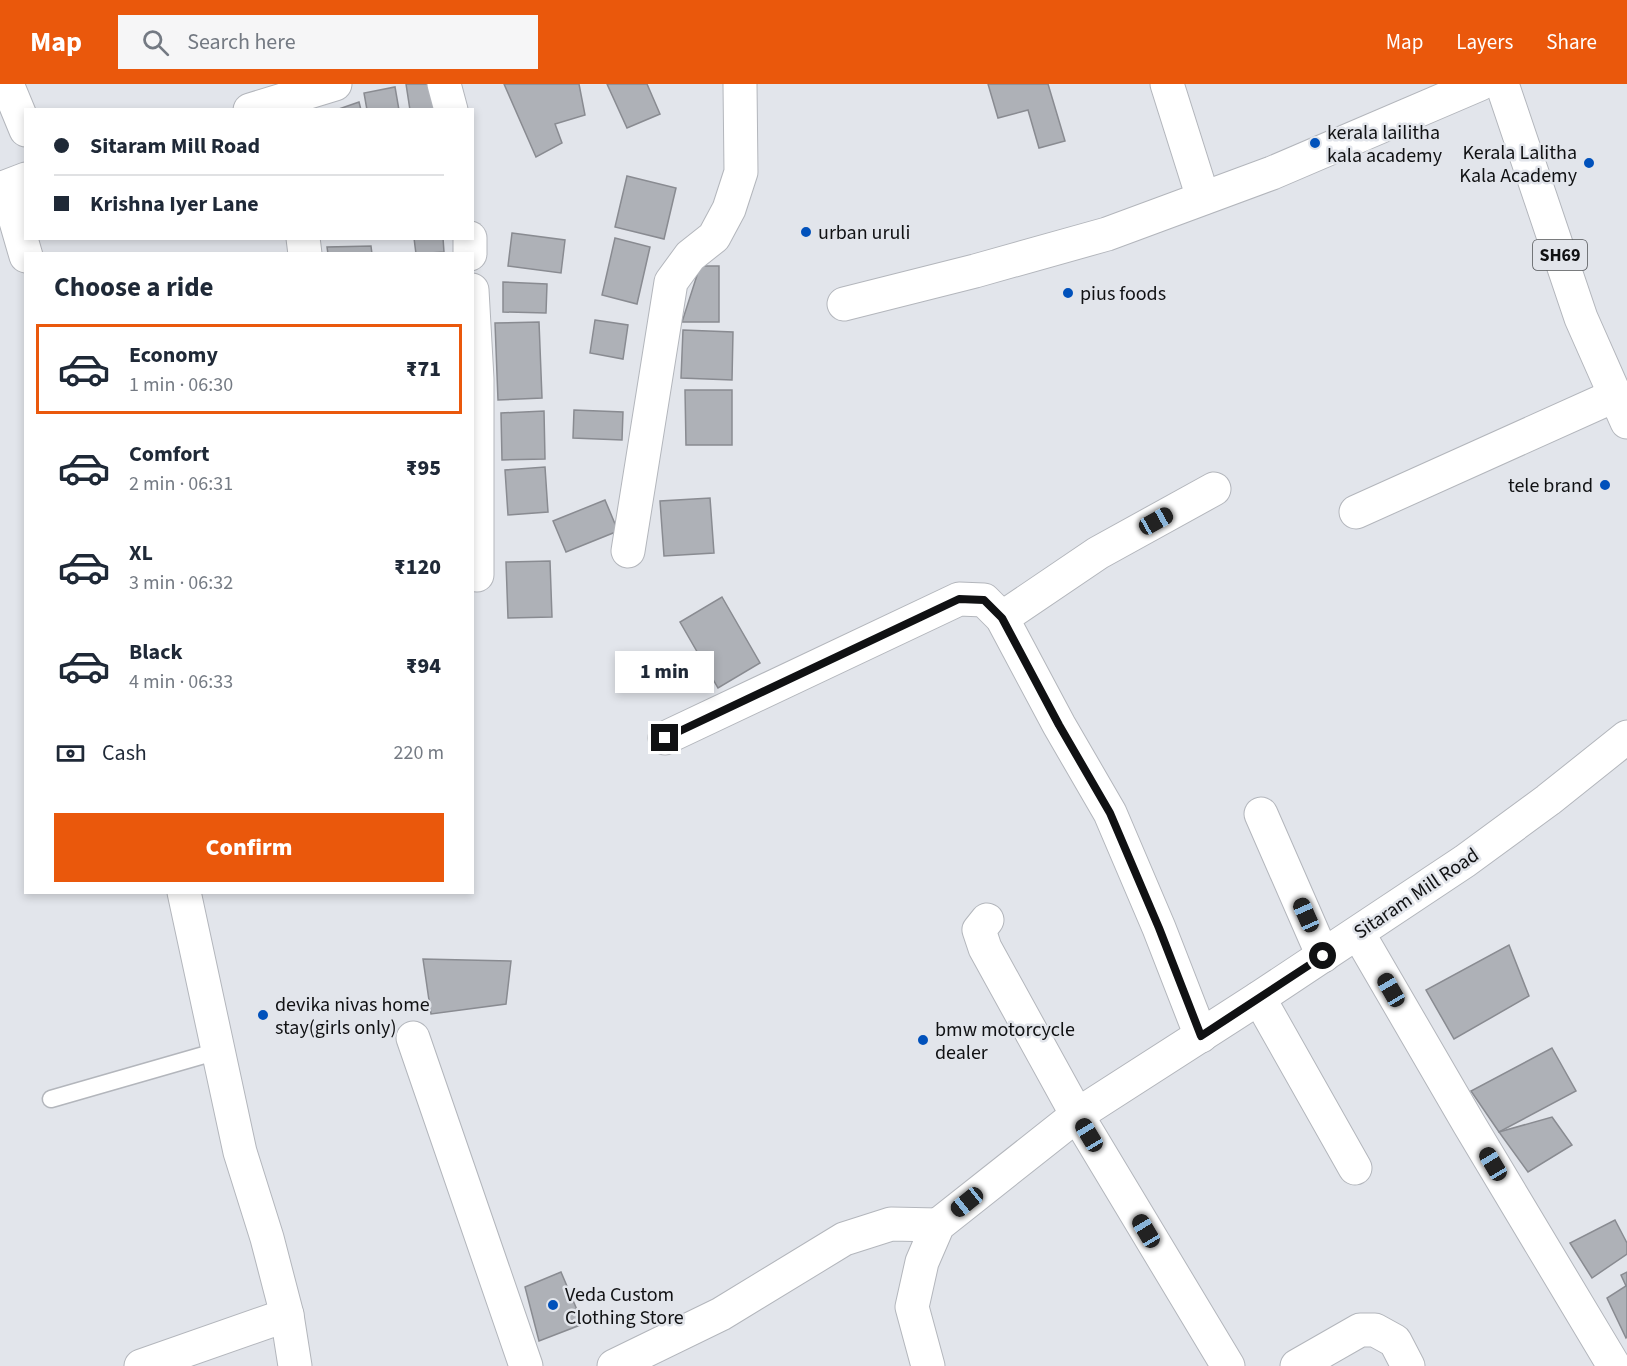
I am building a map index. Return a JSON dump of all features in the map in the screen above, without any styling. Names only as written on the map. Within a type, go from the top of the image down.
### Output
[{"type":"street","points":[[7,84],[24,125]]},
{"type":"street","points":[[267,107],[335,84]]},
{"type":"street","points":[[444,84],[450,108]]},
{"type":"street","points":[[628,551],[671,282],[690,256],[714,237],[729,209],[741,172],[740,84]]},
{"type":"street","points":[[1167,84],[1203,198]]},
{"type":"street","points":[[844,304],[1107,234],[1272,172],[1480,84]]},
{"type":"street","name":"SH69","points":[[1502,84],[1581,318],[1622,409]]},
{"type":"street","points":[[11,185],[25,252]]},
{"type":"street","points":[[474,326],[477,379],[477,575]]},
{"type":"street","points":[[1356,513],[1622,409]]},
{"type":"street","points":[[1002,618],[1098,553],[1214,489]]},
{"type":"street","points":[[665,738],[959,599],[984,600],[1002,618],[1059,725],[1110,813],[1159,928],[1201,1036]]},
{"type":"street","name":"Sitaram Mill Road","points":[[928,1366],[912,1307],[922,1262],[938,1225],[1077,1115],[1201,1036],[1474,855],[1627,737]]},
{"type":"street","points":[[1261,814],[1323,956]]},
{"type":"street","points":[[184,894],[240,1152],[267,1238],[287,1315],[294,1366]]},
{"type":"street","points":[[987,920],[980,930],[985,948],[1077,1115],[1228,1366]]},
{"type":"street","points":[[1358,933],[1614,1366]]},
{"type":"street","points":[[1259,998],[1355,1168]]},
{"type":"street","points":[[413,1038],[526,1366]]},
{"type":"street","points":[[614,1366],[721,1314],[844,1239],[891,1224],[938,1225]]},
{"type":"street","points":[[141,1366],[287,1315]]},
{"type":"street","points":[[1297,1366],[1360,1330],[1375,1330],[1395,1341],[1408,1366]]},
{"type":"lane","points":[[51,1099],[218,1051]]},
{"type":"building","points":[[406,84],[431,84],[435,108],[410,108]]},
{"type":"building","points":[[504,84],[579,84],[585,115],[555,124],[562,143],[536,157]]},
{"type":"building","points":[[607,84],[647,84],[660,114],[627,128]]},
{"type":"building","points":[[988,84],[1048,84],[1065,141],[1039,148],[1028,110],[998,118]]},
{"type":"building","points":[[395,87],[399,108],[367,108],[364,93]]},
{"type":"building","points":[[359,102],[360,108],[342,108]]},
{"type":"building","points":[[627,176],[676,188],[664,239],[615,227]]},
{"type":"building","points":[[512,233],[565,240],[561,273],[508,266]]},
{"type":"building","points":[[615,238],[650,247],[637,304],[602,295]]},
{"type":"building","points":[[414,240],[443,240],[444,252],[416,252]]},
{"type":"building","points":[[371,246],[372,252],[328,252],[327,247]]},
{"type":"building","points":[[700,266],[719,266],[719,322],[682,322]]},
{"type":"building","points":[[503,282],[547,284],[546,313],[503,312]]},
{"type":"building","points":[[595,320],[628,325],[623,359],[590,353]]},
{"type":"building","points":[[539,322],[542,398],[498,400],[495,323]]},
{"type":"building","points":[[683,330],[733,332],[732,380],[681,378]]},
{"type":"building","points":[[685,390],[732,390],[732,445],[686,445]]},
{"type":"building","points":[[574,410],[623,412],[622,440],[573,438]]},
{"type":"building","points":[[544,411],[545,459],[502,460],[501,413]]},
{"type":"building","points":[[545,467],[548,512],[508,515],[505,470]]},
{"type":"building","points":[[710,498],[714,553],[664,556],[660,501]]},
{"type":"building","points":[[605,500],[618,531],[566,552],[553,521]]},
{"type":"building","points":[[550,561],[552,617],[508,618],[506,562]]},
{"type":"building","points":[[722,597],[760,663],[718,688],[680,622]]},
{"type":"building","points":[[1509,945],[1529,996],[1454,1039],[1426,990]]},
{"type":"building","points":[[423,959],[511,961],[506,1004],[431,1014]]},
{"type":"building","points":[[1552,1048],[1576,1091],[1499,1132],[1471,1091]]},
{"type":"building","points":[[1552,1117],[1572,1145],[1528,1172],[1499,1132]]},
{"type":"building","points":[[1615,1220],[1627,1243],[1627,1254],[1592,1278],[1570,1243]]},
{"type":"building","name":"Veda Custom Clothing Store","points":[[561,1272],[583,1324],[539,1341],[525,1287]]},
{"type":"building","points":[[1627,1272],[1626,1338],[1607,1298],[1626,1286],[1621,1275]]},
{"type":"place","name":"kerala lailitha kala academy","points":[[1315,143]]},
{"type":"place","name":"Kerala Lalitha Kala Academy","points":[[1589,163]]},
{"type":"place","name":"urban uruli","points":[[806,232]]},
{"type":"place","name":"pius foods","points":[[1068,293]]},
{"type":"place","name":"tele brand","points":[[1605,485]]},
{"type":"place","name":"devika nivas home stay(girls only)","points":[[263,1015]]},
{"type":"place","name":"bmw motorcycle dealer","points":[[923,1040]]},
{"type":"place","name":"Veda Custom Clothing Store","points":[[553,1305]]},
{"type":"route","points":[[665,738],[959,599],[984,600],[1002,618],[1059,725],[1110,813],[1159,928],[1201,1036],[1323,956]]}]
